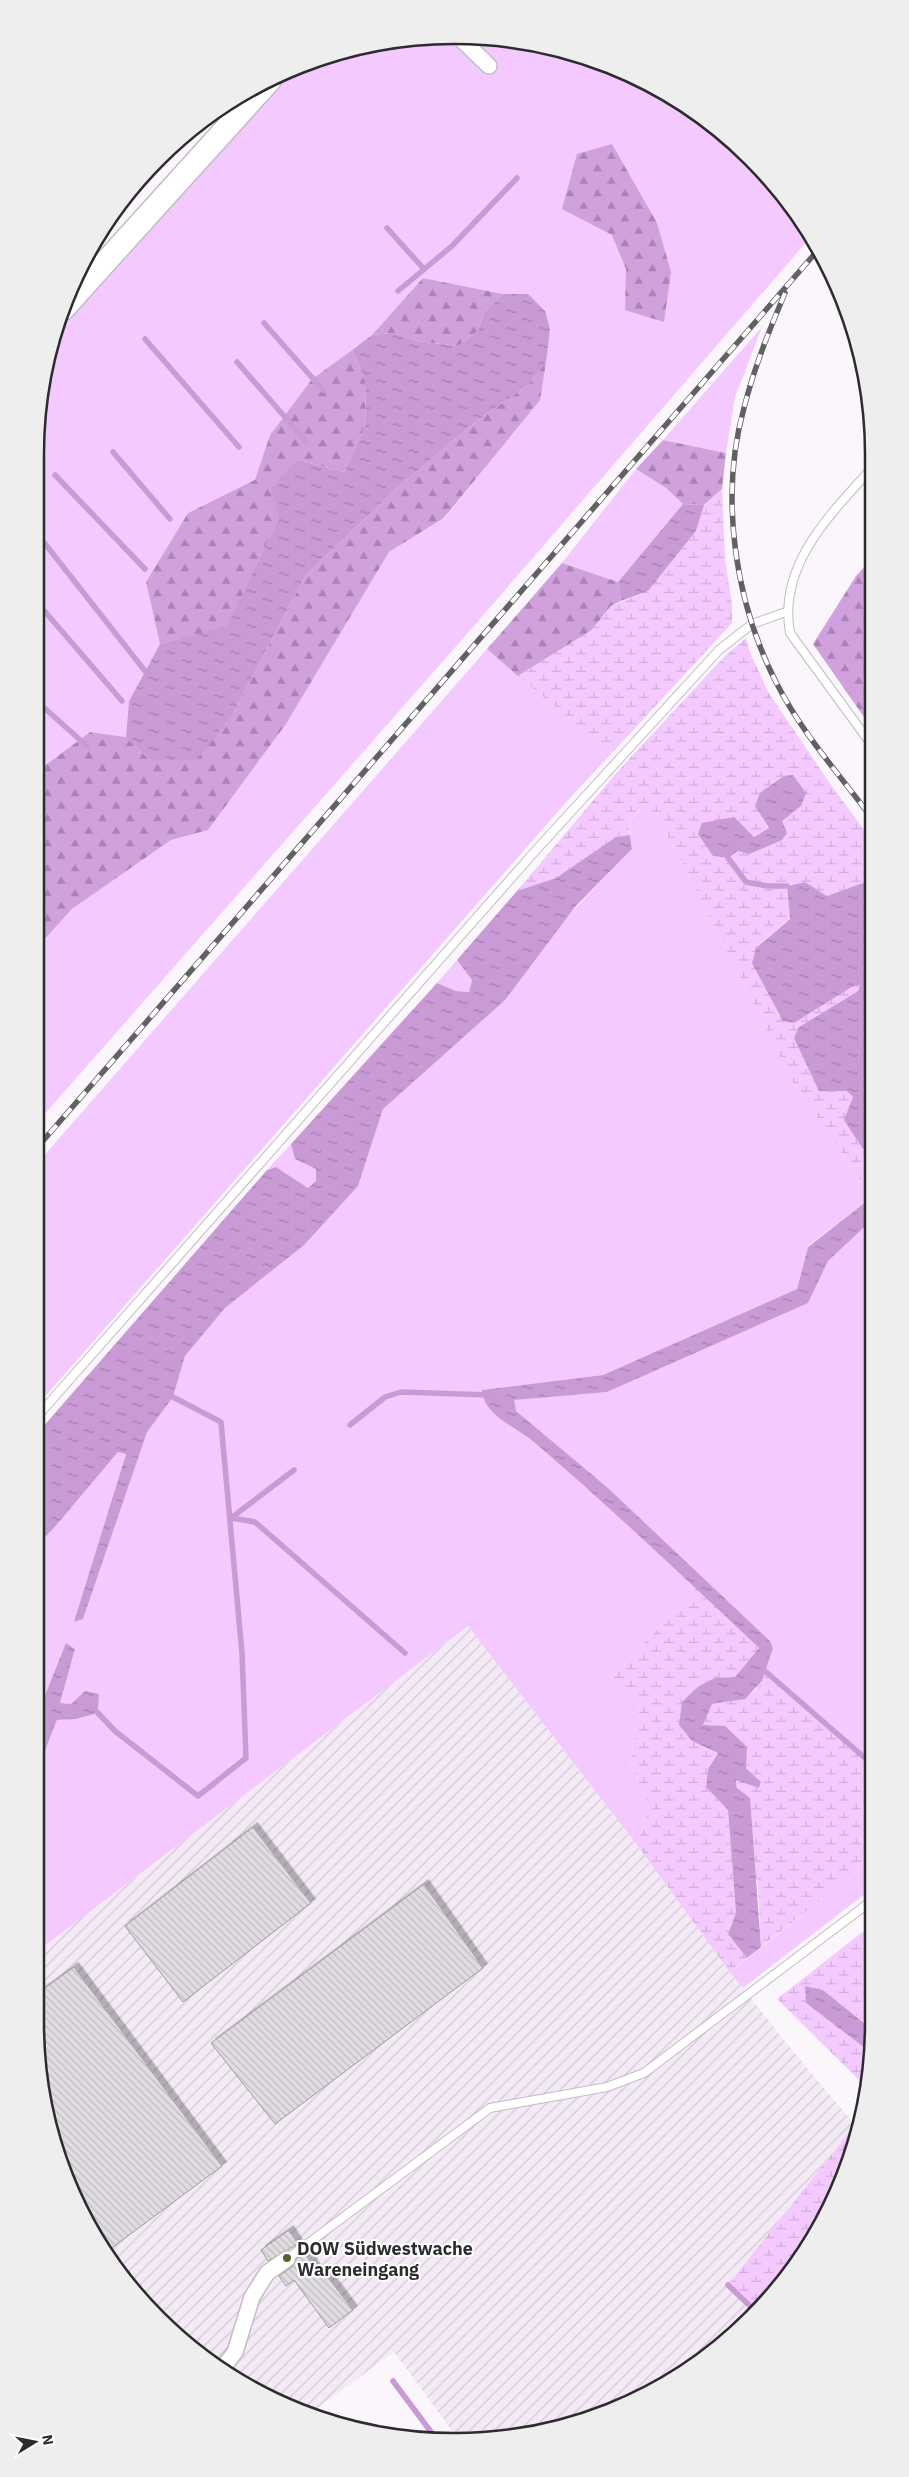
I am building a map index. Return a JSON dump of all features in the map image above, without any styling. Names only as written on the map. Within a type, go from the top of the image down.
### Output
[{"type":"main road","points":[[76,294],[256,95]]},
{"type":"street","points":[[467,44],[489,66]]},
{"type":"street","points":[[226,2364],[235,2352],[252,2297],[267,2273],[287,2259]]},
{"type":"lane","points":[[865,475],[821,525],[793,575],[786,612],[790,633],[865,736]]},
{"type":"lane","points":[[44,1409],[537,849],[719,650],[752,624],[786,612]]},
{"type":"lane","points":[[287,2259],[490,2108],[607,2087],[644,2073],[865,1906]]},
{"type":"shaded area","points":[[468,1626],[637,1845],[730,1972],[853,2122],[850,2131],[728,2285],[751,2307],[705,2348],[683,2364],[636,2391],[587,2411],[535,2425],[508,2430],[454,2433],[394,2352],[316,2409],[273,2391],[249,2378],[204,2348],[164,2313],[146,2293],[113,2251],[99,2228],[75,2180],[58,2129],[52,2103],[45,2049],[44,1946]]},
{"type":"green space","points":[[454,44],[508,47],[561,58],[612,75],[636,86],[683,113],[705,129],[745,164],[780,204],[806,243],[466,635],[44,1115],[44,940],[72,909],[171,840],[208,830],[286,724],[389,552],[445,518],[539,400],[550,329],[528,294],[503,294],[423,278],[372,335],[312,379],[270,435],[256,480],[188,513],[146,582],[160,644],[129,701],[126,737],[90,732],[44,766],[45,428],[52,374],[66,323],[285,81],[348,58],[401,47]]},
{"type":"green space","points":[[612,144],[657,223],[671,272],[664,322],[625,310],[626,269],[612,235],[562,209],[577,154]]},
{"type":"green space","points":[[423,278],[503,294],[484,312],[478,331],[458,346],[418,341],[393,333],[372,335]]},
{"type":"green space","points":[[762,327],[735,397],[726,453],[663,440]]},
{"type":"green space","points":[[352,350],[365,381],[366,424],[344,472],[297,460],[279,517],[227,627],[160,644],[146,582],[188,513],[255,480],[270,435],[312,379]]},
{"type":"green space","points":[[546,362],[540,400],[444,518],[389,552],[286,724],[208,830],[171,840],[72,909],[44,940],[44,766],[90,732],[126,737],[150,760],[234,712],[305,576],[396,489],[474,423],[528,385]]},
{"type":"green space","points":[[663,440],[726,453],[722,489],[704,505],[683,504],[666,488],[636,469]]},
{"type":"green space","points":[[636,469],[666,488],[683,504],[618,582],[562,563]]},
{"type":"green space","points":[[722,489],[725,559],[732,605],[732,623],[612,753],[518,676],[592,630],[611,606],[648,591],[696,531],[704,505]]},
{"type":"green space","points":[[562,563],[618,582],[621,601],[611,606],[592,630],[518,676],[487,649]]},
{"type":"green space","points":[[865,566],[865,718],[813,644],[856,576]]},
{"type":"green space","points":[[746,638],[750,652],[768,692],[831,785],[865,831],[865,882],[827,896],[805,882],[775,885],[752,883],[766,886],[787,886],[790,918],[756,948],[853,986],[860,985],[858,991],[799,1027],[853,1097],[863,1149],[865,1149],[865,1187],[793,1083],[673,844],[645,804],[629,820],[630,835],[616,837],[556,878],[517,891],[618,771],[723,658]],"holes":[[[755,806],[801,806],[769,829]],[[768,830],[729,857],[738,871],[728,858],[713,856]]]},
{"type":"green space","points":[[487,649],[612,753],[568,800],[44,1398],[44,1156]]},
{"type":"green space","points":[[645,804],[673,844],[793,1083],[865,1187],[865,1202],[808,1246],[797,1289],[603,1375],[482,1390],[497,1416],[522,1432],[601,1499],[696,1588],[611,1678],[640,1707],[630,1764],[649,1806],[637,1845],[468,1626],[44,1946],[45,1753],[57,1720],[76,1719],[98,1713],[99,1694],[71,1704],[60,1703],[75,1649],[66,1643],[44,1698],[44,1537],[118,1452],[126,1453],[75,1622],[83,1619],[147,1431],[173,1397],[185,1356],[225,1308],[301,1247],[358,1186],[383,1109],[632,849],[629,821]]},
{"type":"green space","points":[[457,960],[472,980],[469,992],[456,991],[437,983]]},
{"type":"green space","points":[[291,1144],[295,1159],[316,1169],[316,1181],[308,1188],[276,1167],[267,1170]]},
{"type":"green space","points":[[865,1227],[865,1758],[765,1671],[773,1648],[770,1641],[608,1488],[515,1411],[514,1399],[607,1392],[807,1303],[828,1261]]},
{"type":"green space","points":[[696,1588],[759,1648],[735,1677],[715,1678],[692,1741],[718,1752],[708,1769],[706,1786],[728,1810],[736,1913],[728,1934],[747,1958],[730,1972],[637,1845],[649,1806],[630,1764],[640,1707],[611,1678]]},
{"type":"green space","points":[[765,1671],[865,1758],[865,1865],[761,1947],[758,1886],[736,1779],[759,1788],[761,1782],[703,1725],[712,1704],[745,1697],[757,1688]]},
{"type":"green space","points":[[865,1865],[865,1894],[743,1988],[730,1972]]},
{"type":"green space","points":[[865,1930],[865,2023],[823,1990],[805,1986],[806,2003],[864,2047],[861,2082],[777,1999]]},
{"type":"green space","points":[[851,2130],[834,2180],[823,2204],[796,2251],[780,2273],[751,2307],[728,2285]]},
{"type":"water","points":[[503,294],[528,294],[545,311],[550,329],[546,362],[528,385],[474,423],[396,489],[305,576],[234,712],[197,760],[150,760],[126,737],[129,701],[160,644],[227,626],[279,517],[271,489],[297,460],[344,472],[366,424],[365,381],[352,350],[372,335],[393,333],[418,341],[458,346],[478,331],[484,312]]},
{"type":"water","points":[[683,504],[704,505],[696,531],[648,591],[621,601],[618,582]]},
{"type":"water","points":[[793,775],[806,793],[801,806],[782,821],[787,833],[782,840],[749,854],[738,851],[728,858],[713,856],[698,834],[702,823],[734,817],[754,837],[769,828],[755,806],[760,793],[784,776]]},
{"type":"water","points":[[630,835],[632,849],[575,907],[505,1000],[383,1109],[358,1186],[304,1245],[225,1308],[185,1356],[173,1397],[147,1432],[83,1619],[74,1622],[126,1454],[118,1452],[44,1538],[44,1426],[267,1170],[276,1167],[308,1188],[316,1181],[316,1169],[295,1159],[291,1144],[437,983],[456,991],[469,992],[472,980],[457,960],[517,891],[556,878],[616,837]]},
{"type":"water","points":[[805,882],[827,896],[865,882],[865,1149],[863,1149],[844,1120],[853,1097],[847,1091],[819,1091],[794,1038],[799,1027],[858,991],[860,985],[853,986],[794,1023],[783,1021],[752,963],[756,948],[790,919],[787,886]]},
{"type":"water","points":[[865,1202],[865,1227],[828,1261],[808,1303],[607,1392],[514,1400],[516,1411],[608,1488],[770,1641],[773,1648],[762,1681],[745,1699],[712,1704],[703,1725],[725,1726],[747,1747],[746,1768],[761,1782],[759,1788],[736,1780],[737,1788],[750,1798],[761,1947],[747,1958],[728,1934],[736,1913],[728,1810],[706,1787],[708,1769],[718,1753],[692,1741],[679,1725],[682,1702],[699,1686],[715,1678],[735,1677],[759,1648],[563,1467],[534,1442],[494,1414],[484,1399],[482,1390],[603,1375],[797,1289],[808,1247]]},
{"type":"water","points":[[66,1643],[75,1649],[60,1703],[71,1704],[85,1691],[99,1694],[98,1713],[76,1719],[57,1720],[44,1758],[44,1698]]},
{"type":"water","points":[[805,1986],[823,1990],[865,2024],[864,2047],[806,2003]]},
{"type":"building","points":[[253,1827],[311,1903],[183,2002],[125,1926]]},
{"type":"building","points":[[424,1884],[483,1968],[275,2124],[211,2043]]},
{"type":"building","points":[[74,1967],[222,2166],[111,2248],[86,2204],[75,2180],[58,2129],[47,2076],[44,1989]]},
{"type":"building","points":[[289,2230],[298,2244],[268,2261],[261,2250]]},
{"type":"building","points":[[305,2253],[321,2276],[325,2273],[353,2310],[329,2328],[294,2280],[286,2286],[279,2276],[293,2266],[296,2259]]},
{"type":"waterway","points":[[398,291],[452,246],[517,178]]},
{"type":"waterway","points":[[387,228],[424,269]]},
{"type":"waterway","points":[[264,323],[323,390]]},
{"type":"waterway","points":[[145,339],[239,447]]},
{"type":"waterway","points":[[237,362],[306,441]]},
{"type":"waterway","points":[[113,452],[170,519]]},
{"type":"waterway","points":[[55,475],[145,569]]},
{"type":"waterway","points":[[44,542],[145,671]]},
{"type":"waterway","points":[[44,610],[122,701]]},
{"type":"waterway","points":[[44,708],[87,746]]},
{"type":"waterway","points":[[728,858],[746,882],[767,886],[787,886]]},
{"type":"waterway","points":[[350,1425],[385,1397],[401,1392],[490,1395]]},
{"type":"waterway","points":[[98,1713],[115,1731],[198,1796],[246,1758],[242,1653],[221,1422],[173,1397]]},
{"type":"waterway","points":[[294,1470],[231,1518],[255,1522],[405,1653]]},
{"type":"waterway","points":[[765,1671],[865,1758]]},
{"type":"waterway","points":[[728,2285],[751,2307]]},
{"type":"waterway","points":[[393,2381],[431,2432]]},
{"type":"railway","points":[[44,1140],[813,255]]},
{"type":"railway","points":[[785,293],[752,378],[737,442],[733,477],[732,513],[735,549],[751,619],[762,653],[777,684],[809,736],[865,809]]},
{"type":"place","name":"DOW Südwestwache Wareneingang","points":[[287,2258]]}]
